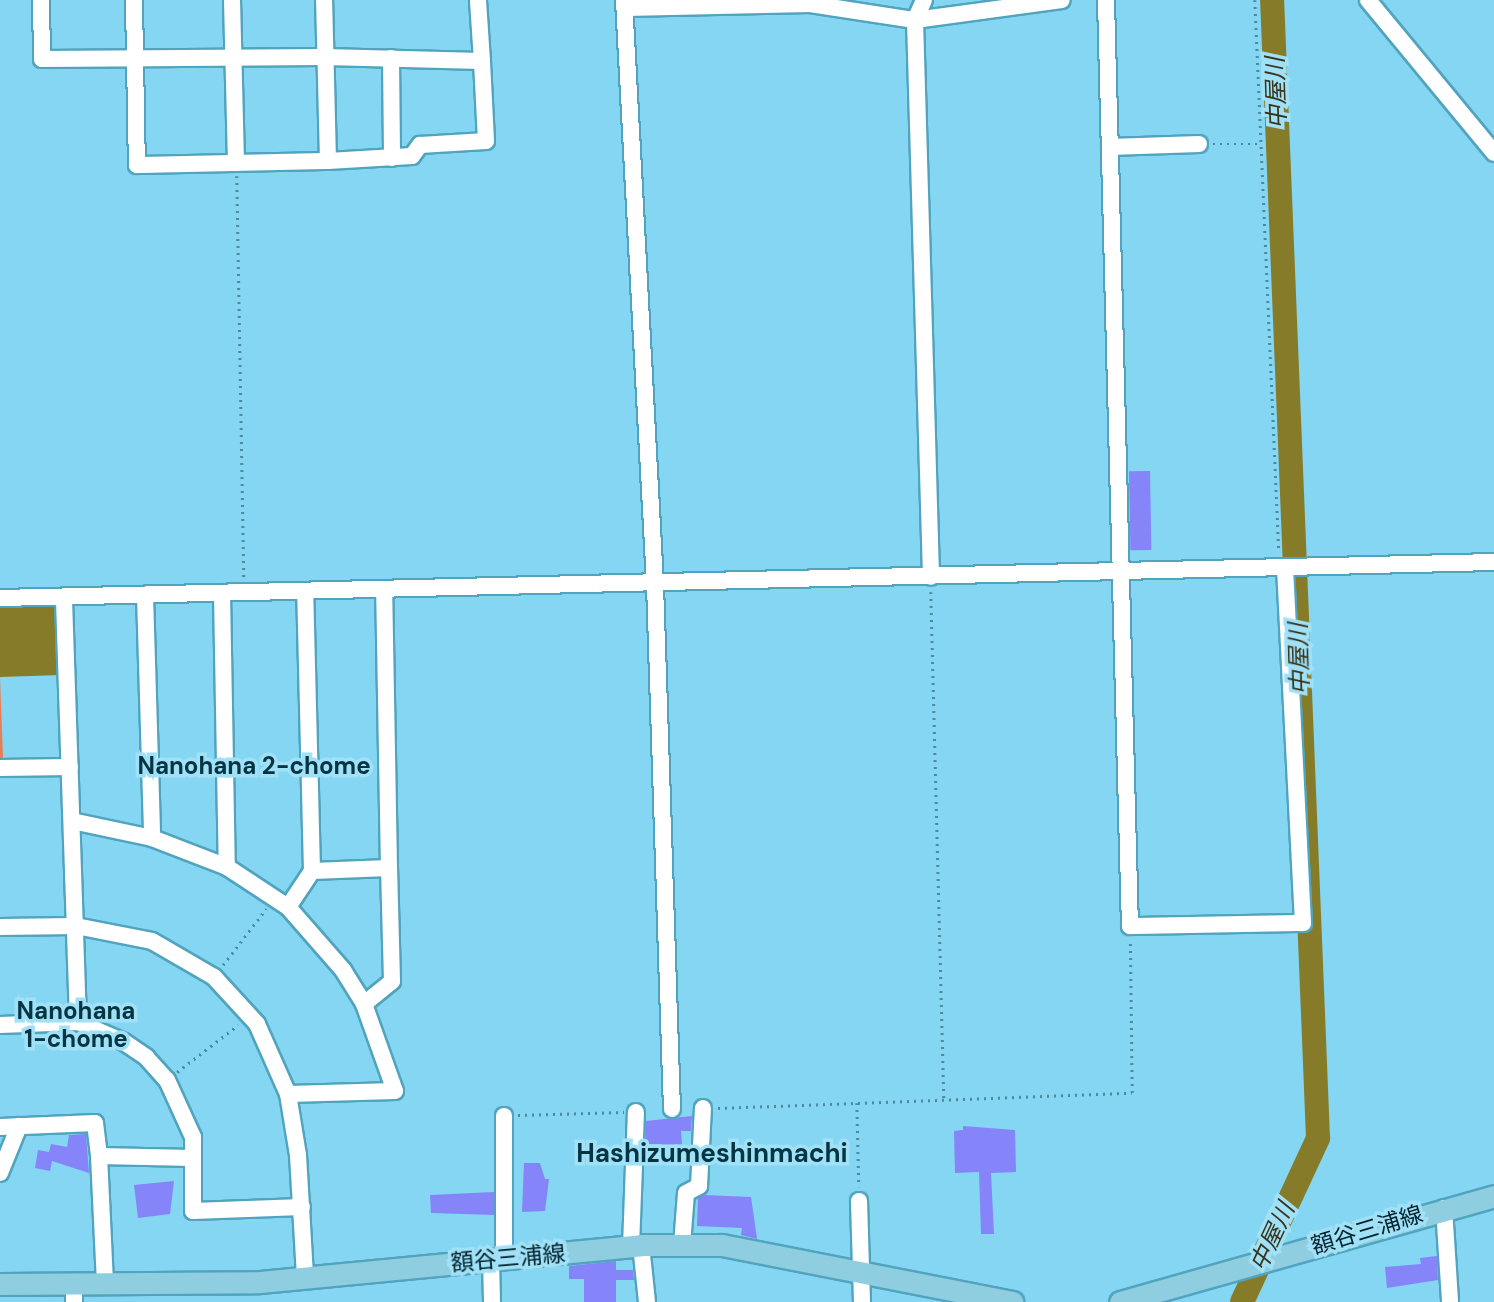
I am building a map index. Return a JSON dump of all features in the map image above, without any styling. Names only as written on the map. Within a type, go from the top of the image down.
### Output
[{"type":"main road","name":"額谷三浦線","points":[[1120,1302],[1494,1196]]},
{"type":"main road","name":"額谷三浦線","points":[[0,1284],[74,1292],[104,1281],[260,1282],[305,1275],[636,1246],[682,1245],[752,1247],[1012,1302]]},
{"type":"street","points":[[41,0],[42,60],[325,57],[482,61]]},
{"type":"street","points":[[134,0],[137,165],[392,158],[412,156],[420,145],[486,141],[478,0]]},
{"type":"street","points":[[232,0],[236,163]]},
{"type":"street","points":[[324,0],[328,161]]},
{"type":"street","points":[[924,0],[915,20],[931,577]]},
{"type":"street","points":[[672,1109],[655,584],[624,4],[810,4],[915,20],[1062,0]]},
{"type":"street","points":[[1106,0],[1130,926],[1303,923],[1285,567]]},
{"type":"street","points":[[1368,0],[1494,153]]},
{"type":"street","points":[[391,58],[392,158]]},
{"type":"street","points":[[1110,147],[1199,145]]},
{"type":"street","points":[[0,598],[1494,562]]},
{"type":"street","points":[[364,1004],[392,981],[384,590]]},
{"type":"street","points":[[305,592],[312,871]]},
{"type":"street","points":[[222,593],[227,867]]},
{"type":"street","points":[[145,595],[152,838]]},
{"type":"street","points":[[64,597],[78,1022]]},
{"type":"street","points":[[0,768],[70,767]]},
{"type":"street","points":[[72,821],[152,838],[227,867],[281,903],[343,970],[364,1004],[396,1091],[288,1094]]},
{"type":"street","points":[[281,903],[312,871],[388,868]]},
{"type":"street","points":[[0,927],[76,926],[152,941],[214,977],[249,1016],[288,1094],[302,1207],[305,1275]]},
{"type":"street","points":[[0,1026],[78,1022],[124,1042],[146,1057],[167,1080],[193,1137],[193,1212],[302,1207]]},
{"type":"street","points":[[682,1245],[686,1193],[699,1186],[703,1108]]},
{"type":"street","points":[[636,1112],[636,1246],[646,1302]]},
{"type":"street","points":[[492,1302],[497,1260],[504,1116]]},
{"type":"street","points":[[0,1127],[95,1123],[99,1156],[104,1281]]},
{"type":"street","points":[[0,1173],[19,1126]]},
{"type":"street","points":[[99,1156],[193,1158]]},
{"type":"street","points":[[859,1201],[862,1302]]},
{"type":"street","points":[[1444,1208],[1450,1302]]},
{"type":"path","points":[[1255,0],[1285,567]]},
{"type":"path","points":[[1199,145],[1263,144]]},
{"type":"path","points":[[236,163],[244,593]]},
{"type":"path","points":[[931,577],[944,1100]]},
{"type":"path","points":[[214,977],[281,903]]},
{"type":"path","points":[[703,1108],[1132,1093],[1130,926]]},
{"type":"path","points":[[167,1080],[249,1016]]},
{"type":"path","points":[[857,1103],[859,1201]]},
{"type":"path","points":[[504,1116],[636,1112]]},
{"type":"shaded area","points":[[0,607],[54,607],[60,611],[61,675],[0,677]]},
{"type":"shaded area","points":[[0,677],[3,758],[0,758]]},
{"type":"building","points":[[1129,471],[1150,471],[1151,550],[1130,550]]},
{"type":"building","points":[[692,1116],[691,1131],[681,1131],[682,1145],[661,1149],[660,1144],[645,1144],[646,1121]]},
{"type":"building","points":[[963,1126],[1015,1130],[1016,1172],[991,1173],[994,1234],[981,1234],[979,1172],[955,1173],[954,1131],[963,1130]]},
{"type":"building","points":[[86,1134],[89,1173],[52,1161],[50,1171],[35,1168],[38,1150],[49,1152],[51,1144],[67,1147],[69,1135]]},
{"type":"building","points":[[524,1163],[540,1163],[545,1179],[549,1179],[545,1211],[522,1212]]},
{"type":"building","points":[[174,1181],[170,1214],[138,1218],[134,1185]]},
{"type":"building","points":[[494,1192],[494,1215],[431,1213],[430,1195]]},
{"type":"building","points":[[704,1195],[751,1197],[757,1239],[741,1235],[742,1228],[697,1226],[698,1198]]},
{"type":"building","points":[[1437,1256],[1438,1280],[1387,1288],[1385,1267],[1421,1264],[1420,1258]]},
{"type":"building","points":[[616,1261],[616,1270],[633,1270],[634,1280],[616,1280],[616,1302],[584,1302],[584,1279],[569,1279],[569,1266]]},
{"type":"waterway","name":"中屋川","points":[[1242,1302],[1318,1138],[1272,0]]},
{"type":"district","name":"Nanohana 2-chome","points":[[254,766]]},
{"type":"district","name":"Nanohana 1-chome","points":[[76,1025]]},
{"type":"district","name":"Hashizumeshinmachi","points":[[712,1154]]}]
